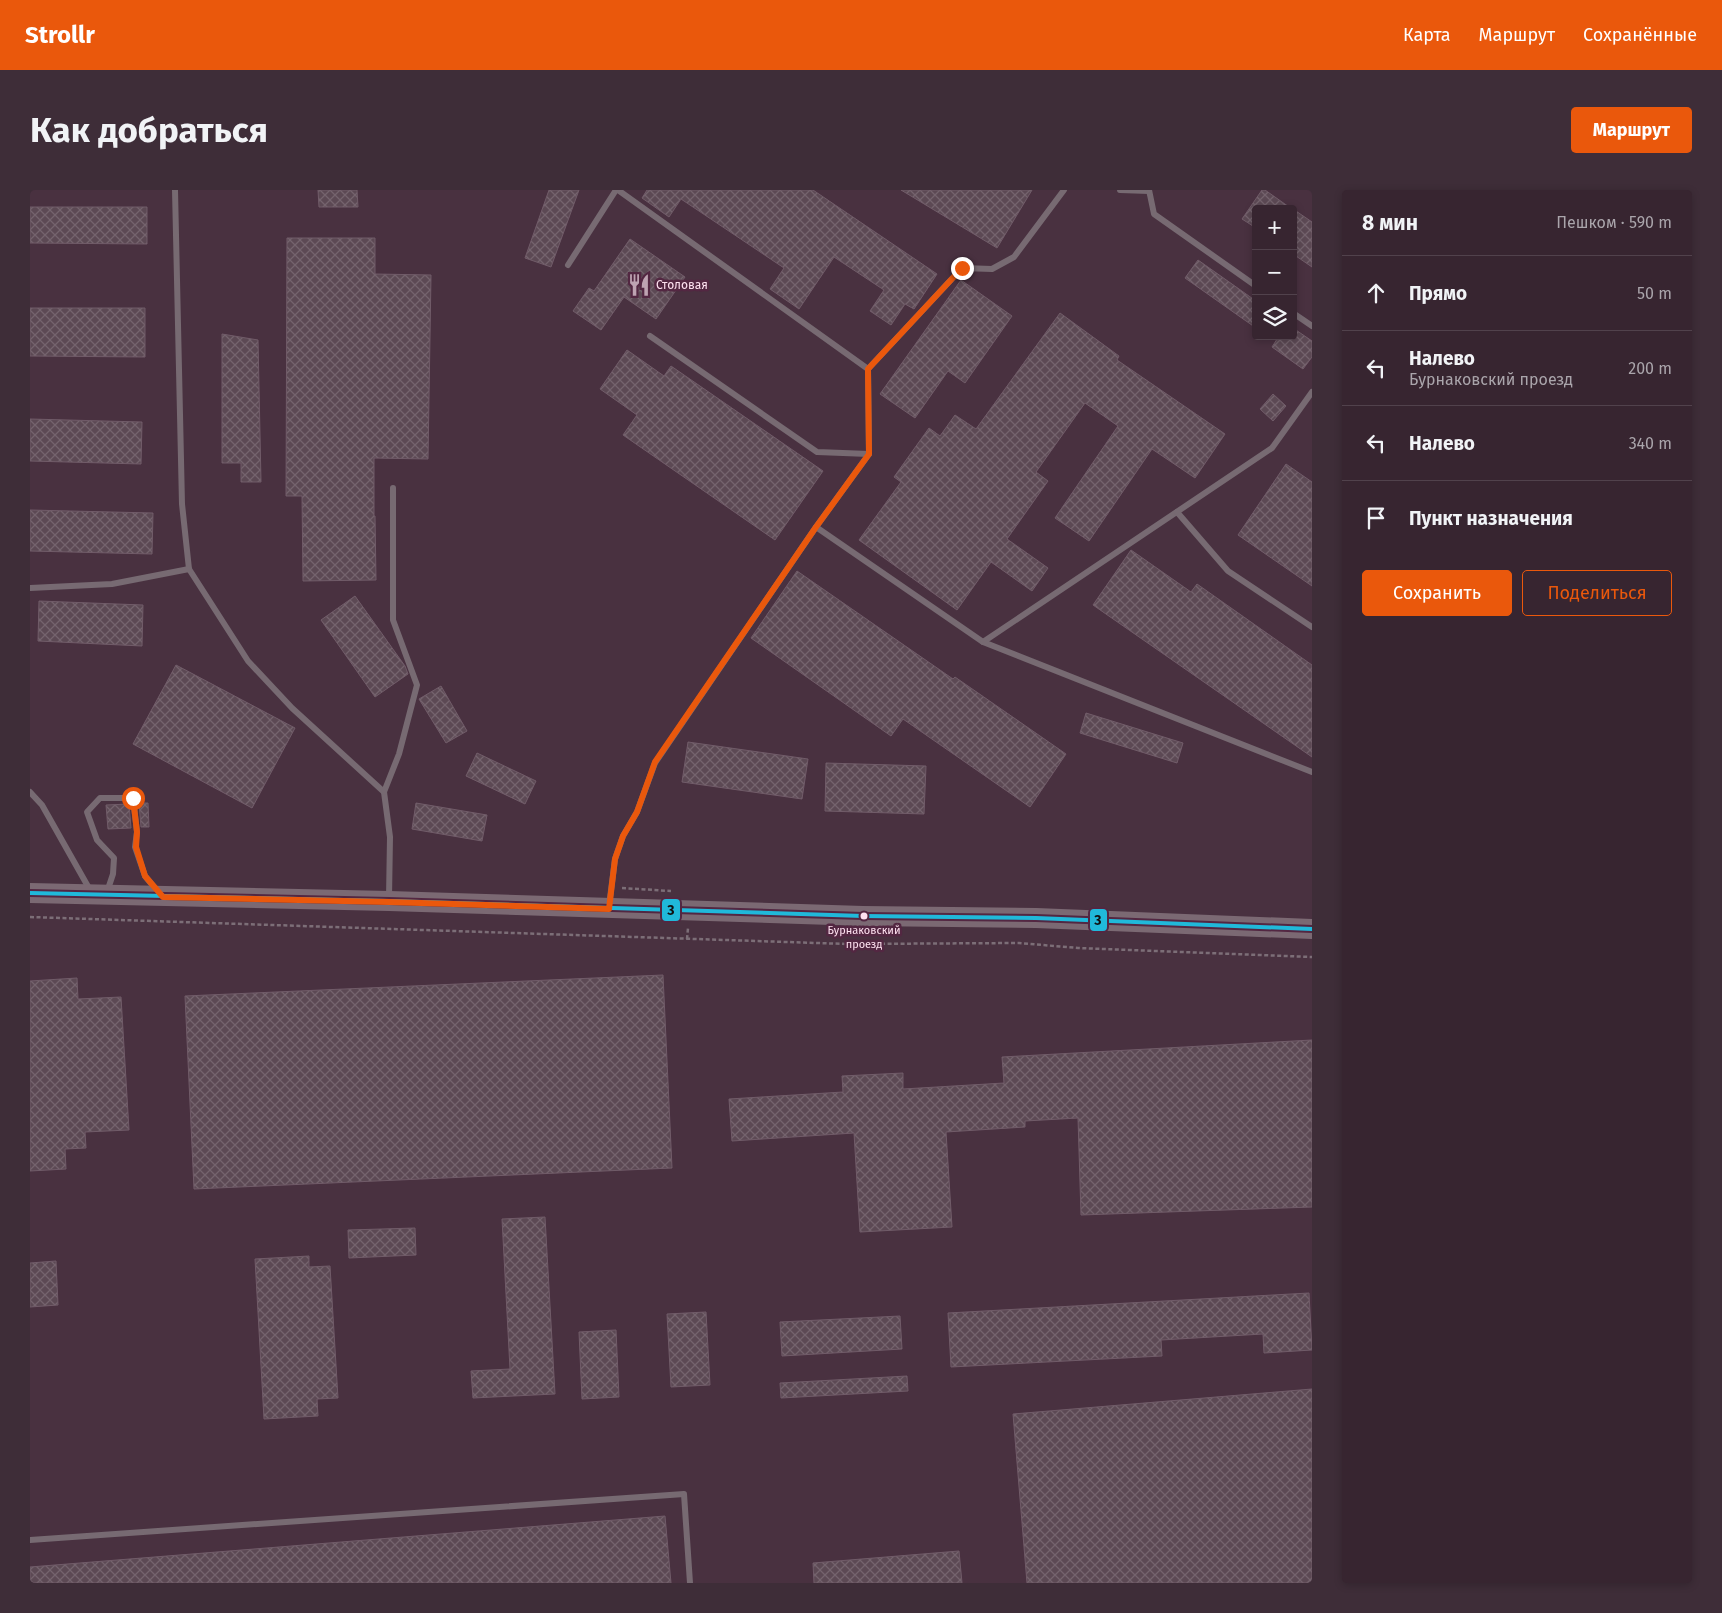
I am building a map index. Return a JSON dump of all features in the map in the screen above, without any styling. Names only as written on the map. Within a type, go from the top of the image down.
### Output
[{"type":"main road","points":[[30,893],[863,916],[1036,918],[1312,928]]},
{"type":"lane","points":[[175,190],[182,504],[189,569],[248,661],[292,708],[384,792]]},
{"type":"lane","points":[[568,265],[617,190],[868,369]]},
{"type":"lane","points":[[609,909],[615,859],[623,836],[637,812],[655,762],[816,527],[869,454],[868,369],[962,268],[992,269],[1014,257],[1064,190]]},
{"type":"lane","points":[[1120,190],[1149,190],[1154,214],[1252,283]]},
{"type":"lane","points":[[1297,316],[1312,326]]},
{"type":"lane","points":[[650,336],[817,452],[869,454]]},
{"type":"lane","points":[[983,642],[1272,448],[1312,392]]},
{"type":"lane","points":[[389,902],[390,837],[384,792],[399,754],[418,685],[393,620],[393,488]]},
{"type":"lane","points":[[1177,512],[1228,571],[1312,627]]},
{"type":"lane","points":[[816,527],[983,642],[1312,772]]},
{"type":"lane","points":[[30,588],[112,584],[189,569]]},
{"type":"lane","points":[[30,792],[42,805],[100,896],[113,874],[114,858],[97,840],[87,812],[100,798],[133,798],[137,832],[136,847],[145,876],[163,897]]},
{"type":"lane","points":[[30,1540],[684,1494],[690,1583]]},
{"type":"path","points":[[30,917],[848,944],[1019,943],[1078,948],[1312,957]]},
{"type":"building","points":[[318,190],[357,190],[358,207],[319,207]]},
{"type":"building","points":[[549,190],[579,190],[551,267],[525,258]]},
{"type":"building","points":[[647,190],[813,190],[937,274],[914,309],[905,304],[891,325],[870,311],[884,290],[834,257],[799,309],[770,289],[784,268],[681,199],[669,217],[642,198]]},
{"type":"building","points":[[901,190],[1032,190],[997,248]]},
{"type":"building","points":[[1262,190],[1265,190],[1286,205],[1252,205],[1252,225],[1242,219]]},
{"type":"building","points":[[30,207],[147,207],[147,244],[30,243]]},
{"type":"building","points":[[1297,212],[1312,222],[1312,267],[1297,257]]},
{"type":"building","points":[[287,238],[375,238],[375,274],[431,275],[428,459],[374,458],[376,580],[303,581],[302,496],[286,496]]},
{"type":"building","points":[[630,239],[685,277],[656,319],[624,297],[601,330],[573,311],[589,288],[594,291]]},
{"type":"building","points":[[1198,260],[1252,298],[1252,325],[1185,278]]},
{"type":"building","points":[[961,280],[1012,316],[965,383],[948,371],[915,418],[880,394]]},
{"type":"building","points":[[30,308],[145,308],[145,357],[30,356]]},
{"type":"building","points":[[1060,313],[1119,356],[1117,360],[1225,434],[1195,478],[1152,449],[1089,541],[1055,518],[1118,426],[1085,403],[1036,472],[1048,481],[1007,539],[1048,568],[1032,591],[991,562],[957,610],[859,540],[901,482],[894,477],[929,428],[940,436],[955,415],[976,429]]},
{"type":"building","points":[[1297,331],[1312,341],[1312,357],[1303,369],[1272,347],[1276,340],[1297,340]]},
{"type":"building","points":[[222,334],[258,340],[261,482],[241,482],[241,463],[222,463]]},
{"type":"building","points":[[627,350],[664,376],[671,366],[823,471],[775,540],[623,435],[637,415],[600,389]]},
{"type":"building","points":[[1273,394],[1286,406],[1273,421],[1260,409]]},
{"type":"building","points":[[30,419],[142,422],[141,464],[30,461]]},
{"type":"building","points":[[1286,464],[1312,482],[1312,586],[1238,535]]},
{"type":"building","points":[[30,510],[153,513],[152,554],[30,551]]},
{"type":"building","points":[[1131,550],[1191,592],[1197,584],[1312,665],[1312,757],[1093,605]]},
{"type":"building","points":[[797,571],[953,679],[955,677],[1066,754],[1030,807],[903,719],[891,736],[751,638]]},
{"type":"building","points":[[355,596],[405,666],[408,674],[375,697],[321,620]]},
{"type":"building","points":[[39,601],[143,605],[142,646],[38,641]]},
{"type":"building","points":[[176,665],[295,728],[252,808],[133,744]]},
{"type":"building","points":[[441,686],[467,731],[446,743],[419,699]]},
{"type":"building","points":[[1086,713],[1183,743],[1177,763],[1080,733]]},
{"type":"building","points":[[688,742],[808,759],[802,799],[682,782]]},
{"type":"building","points":[[477,753],[536,781],[525,804],[466,776]]},
{"type":"building","points":[[826,763],[926,766],[924,814],[825,811]]},
{"type":"building","points":[[139,803],[148,803],[149,827],[141,827]]},
{"type":"building","points":[[416,803],[487,815],[482,841],[412,829]]},
{"type":"building","points":[[129,804],[131,828],[108,829],[106,805]]},
{"type":"building","points":[[663,975],[672,1168],[194,1189],[185,996]]},
{"type":"building","points":[[77,978],[78,999],[121,997],[129,1130],[85,1132],[86,1148],[65,1149],[66,1169],[30,1171],[30,981]]},
{"type":"building","points":[[1312,1040],[1312,1207],[1081,1215],[1078,1118],[1025,1121],[1025,1127],[946,1132],[952,1227],[860,1232],[854,1133],[732,1141],[729,1099],[843,1092],[842,1076],[903,1073],[903,1089],[1004,1083],[1002,1057]]},
{"type":"building","points":[[545,1217],[555,1394],[473,1398],[471,1371],[510,1369],[502,1219]]},
{"type":"building","points":[[415,1228],[416,1255],[349,1258],[348,1230]]},
{"type":"building","points":[[309,1256],[309,1267],[330,1266],[338,1398],[317,1399],[318,1416],[264,1419],[255,1259]]},
{"type":"building","points":[[56,1261],[58,1305],[30,1307],[30,1263]]},
{"type":"building","points":[[1309,1293],[1312,1350],[1264,1353],[1263,1334],[1161,1340],[1162,1356],[951,1367],[948,1313]]},
{"type":"building","points":[[706,1312],[710,1385],[671,1387],[667,1314]]},
{"type":"building","points":[[900,1316],[902,1349],[782,1356],[780,1322]]},
{"type":"building","points":[[616,1330],[619,1397],[582,1399],[579,1332]]},
{"type":"building","points":[[907,1376],[908,1391],[781,1398],[780,1383]]},
{"type":"building","points":[[1312,1389],[1312,1583],[1027,1583],[1013,1414]]},
{"type":"building","points":[[665,1516],[671,1583],[30,1583],[30,1567]]},
{"type":"building","points":[[959,1551],[962,1583],[814,1583],[813,1563]]},
{"type":"transit line","name":"3","points":[[30,893],[389,901],[863,916],[1036,918],[1312,929]]},
{"type":"place","name":"Столовая","points":[[639,285]]},
{"type":"place","name":"Бурнаковский проезд","points":[[864,916]]},
{"type":"route","points":[[133,798],[137,832],[136,847],[145,876],[163,897],[609,909],[615,859],[623,836],[637,812],[655,762],[816,527],[869,454],[868,369],[962,268]]}]
